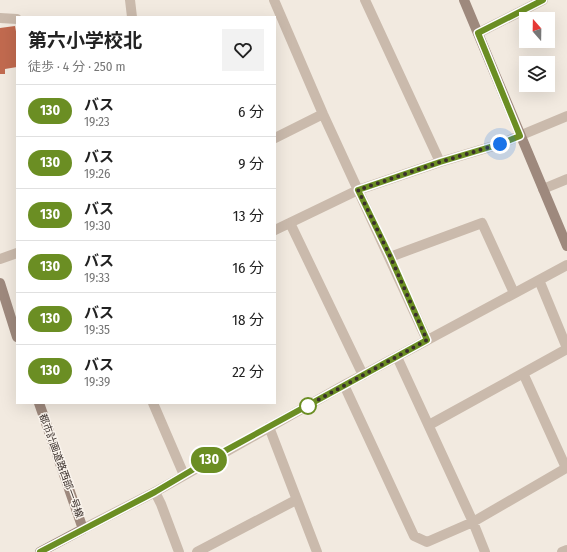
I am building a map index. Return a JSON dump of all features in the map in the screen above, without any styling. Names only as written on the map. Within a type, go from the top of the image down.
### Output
[{"type":"street","points":[[130,0],[132,16]]},
{"type":"street","points":[[274,0],[323,114],[390,256],[427,340]]},
{"type":"street","points":[[365,0],[440,162]]},
{"type":"street","points":[[464,0],[567,246]]},
{"type":"street","points":[[478,33],[528,4],[543,0]]},
{"type":"street","points":[[0,18],[16,19]]},
{"type":"street","points":[[276,138],[323,114]]},
{"type":"street","points":[[276,230],[358,190],[440,162],[500,144],[567,116]]},
{"type":"street","points":[[543,190],[567,179]]},
{"type":"street","points":[[290,223],[363,375]]},
{"type":"street","points":[[390,256],[482,223],[514,293]]},
{"type":"street","points":[[0,259],[16,253]]},
{"type":"street","points":[[40,552],[155,492],[344,385],[567,265]]},
{"type":"street","points":[[429,425],[567,349],[539,280]]},
{"type":"street","points":[[0,283],[16,334]]},
{"type":"street","points":[[398,357],[473,522],[485,552]]},
{"type":"street","points":[[344,385],[414,536],[427,542],[473,522],[566,468],[524,373]]},
{"type":"street","name":"都市計画道路西部一号線","points":[[38,404],[83,529]]},
{"type":"street","points":[[153,404],[184,475]]},
{"type":"street","points":[[269,427],[317,552]]},
{"type":"street","points":[[155,492],[179,552]]},
{"type":"street","points":[[197,552],[296,500]]},
{"type":"street","points":[[562,552],[567,550]]},
{"type":"building","points":[[15,26],[16,32],[16,67],[5,69],[5,74],[0,74],[0,28]]},
{"type":"bus line","name":"130","points":[[40,552],[155,492],[221,453],[427,340],[390,256],[358,190],[440,162],[500,144],[520,136],[478,33],[543,0]]},
{"type":"route","points":[[308,406],[427,340],[390,256],[358,190],[440,162],[500,144]]}]
